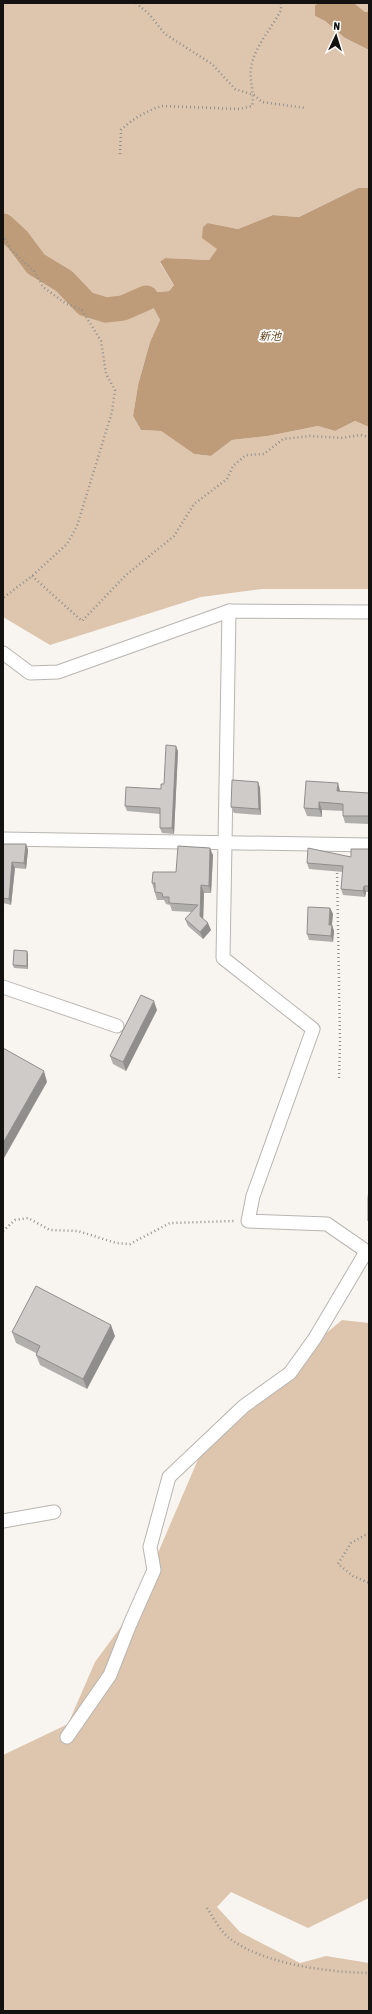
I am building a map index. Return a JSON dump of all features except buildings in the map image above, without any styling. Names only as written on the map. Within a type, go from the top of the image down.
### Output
[{"type":"street","points":[[67,1737],[110,1676],[130,1624],[154,1570],[150,1547],[169,1477],[244,1406],[290,1373],[315,1338],[367,1252],[327,1224],[248,1221],[253,1196],[313,1028],[223,958],[229,611]]},
{"type":"street","points":[[3,653],[30,673],[58,672],[229,611],[369,612]]},
{"type":"street","points":[[3,839],[225,844],[369,845]]},
{"type":"street","points":[[3,987],[116,1026]]},
{"type":"street","points":[[3,1520],[54,1512]]},
{"type":"path","points":[[136,3],[149,14],[165,34],[212,64],[235,89],[254,96],[262,102],[306,108]]},
{"type":"path","points":[[120,154],[121,130],[127,124],[153,109],[162,106],[240,109],[252,106],[254,96],[251,68],[258,50],[281,10],[281,3]]},
{"type":"path","points":[[3,235],[11,250],[34,271],[43,287],[65,303],[82,310],[101,341],[106,374],[115,390],[112,412],[77,526],[67,544],[32,576],[3,598]]},
{"type":"path","points":[[32,576],[82,620],[126,575],[174,536],[194,504],[227,479],[233,466],[246,455],[264,454],[283,439],[310,436],[341,438],[361,435],[369,437]]},
{"type":"path","points":[[337,845],[340,1042],[339,1081]]},
{"type":"path","points":[[3,1231],[15,1220],[28,1218],[50,1230],[78,1231],[116,1243],[130,1244],[170,1223],[248,1221]]},
{"type":"path","points":[[369,1533],[351,1543],[338,1564],[353,1576],[369,1584]]},
{"type":"path","points":[[207,1908],[228,1937],[265,1958],[340,1972],[369,1973]]},
{"type":"shaded area","points":[[3,3],[319,3],[315,5],[315,16],[325,21],[345,38],[369,50],[369,188],[358,188],[299,217],[273,215],[238,229],[208,223],[217,249],[209,260],[165,258],[160,263],[174,285],[169,291],[138,294],[152,305],[160,320],[150,342],[138,385],[133,416],[141,430],[161,431],[194,454],[211,456],[232,440],[268,436],[318,426],[335,431],[355,421],[369,427],[369,589],[262,589],[201,597],[50,645],[3,617]]},
{"type":"shaded area","points":[[354,3],[369,3],[369,12],[365,12]]},
{"type":"shaded area","points":[[342,1320],[369,1323],[369,1898],[308,1928],[231,1892],[217,1907],[240,1932],[300,1963],[326,1956],[369,1963],[369,2011],[3,2011],[3,1755],[68,1724],[95,1662],[134,1609],[211,1429]]},
{"type":"water","points":[[319,3],[354,3],[365,12],[369,12],[369,50],[345,38],[325,21],[315,16],[315,5]]},
{"type":"water","name":"新池","points":[[358,188],[369,188],[369,427],[355,421],[335,431],[318,426],[268,436],[232,440],[211,456],[194,454],[161,431],[141,430],[133,416],[138,385],[150,342],[160,320],[152,305],[116,316],[115,303],[138,294],[169,291],[174,285],[160,262],[165,258],[209,260],[217,249],[202,238],[203,227],[208,223],[238,229],[273,215],[299,217]]},
{"type":"waterway","name":"新池","points":[[3,226],[18,240],[36,264],[64,281],[86,304],[106,310],[123,308],[146,298]]}]
